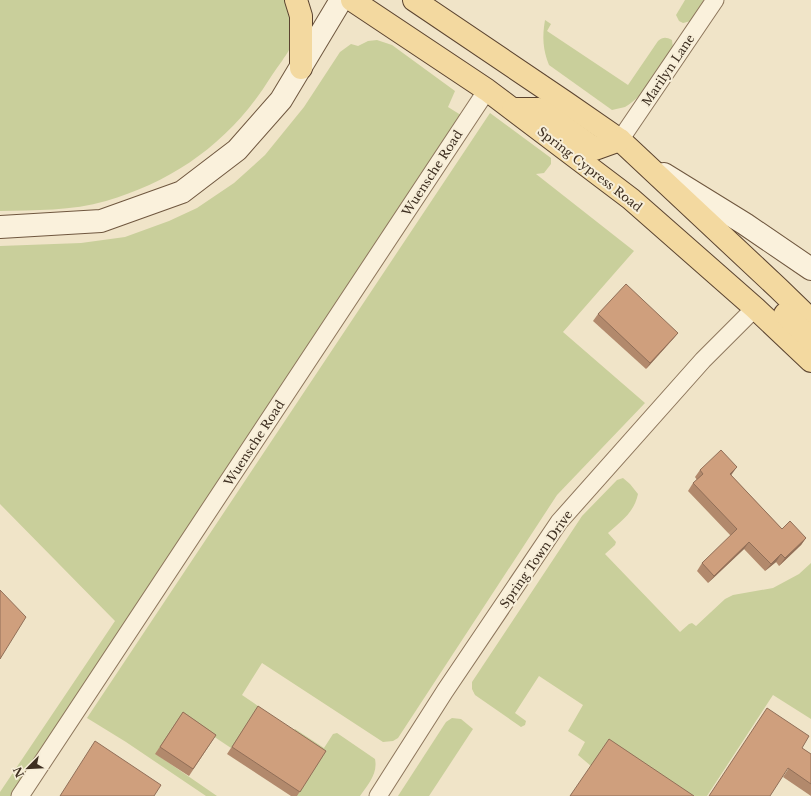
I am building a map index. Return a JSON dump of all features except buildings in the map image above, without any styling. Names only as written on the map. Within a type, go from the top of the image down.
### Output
[{"type":"main road","points":[[296,0],[301,16],[301,68]]},
{"type":"main road","name":"Spring Cypress Road","points":[[352,0],[487,90],[631,199],[755,308],[811,361]]},
{"type":"main road","points":[[414,0],[620,140],[773,282],[811,320]]},
{"type":"main road","points":[[513,109],[539,109],[595,149],[620,140]]},
{"type":"main road","points":[[755,308],[781,310],[811,339]]},
{"type":"street","points":[[0,227],[101,222],[182,192],[238,150],[281,100],[341,0]]},
{"type":"street","name":"Marilyn Lane","points":[[620,140],[715,0]]},
{"type":"street","name":"Wuensche Road","points":[[20,796],[487,90]]},
{"type":"street","points":[[642,160],[745,224],[811,269]]},
{"type":"street","name":"Spring Town Drive","points":[[378,796],[441,697],[559,522],[703,360],[755,308]]},
{"type":"green space","points":[[0,0],[291,0],[291,45],[288,52],[263,89],[231,128],[194,159],[174,172],[152,184],[130,193],[106,201],[80,207],[0,211]]},
{"type":"green space","points":[[685,0],[703,0],[703,3],[691,21],[683,23],[679,21],[676,15]]},
{"type":"green space","points":[[545,20],[551,24],[547,31],[628,85],[658,41],[668,38],[672,40],[673,48],[652,80],[640,95],[625,107],[612,110],[549,65],[545,54],[544,43]]},
{"type":"green space","points":[[377,40],[392,45],[455,91],[448,107],[464,117],[14,796],[0,796],[0,792],[115,621],[0,504],[0,246],[81,243],[125,237],[169,221],[197,208],[234,183],[265,155],[304,107],[340,52],[351,44],[358,46],[368,41]]},
{"type":"green space","points":[[490,113],[551,158],[551,164],[544,173],[536,174],[634,251],[563,332],[645,403],[557,495],[398,738],[393,741],[383,742],[262,663],[242,695],[286,725],[231,748],[207,732],[156,754],[217,796],[206,796],[126,742],[87,718]]},
{"type":"green space","points":[[623,478],[638,494],[630,512],[608,533],[616,542],[615,545],[605,554],[680,632],[689,624],[692,623],[696,626],[725,599],[733,595],[773,588],[799,574],[811,563],[811,719],[773,695],[707,796],[676,796],[591,766],[578,755],[585,742],[568,731],[583,705],[539,676],[515,713],[526,721],[525,725],[521,727],[475,695],[472,689],[472,682],[582,516],[617,480]]},
{"type":"green space","points":[[452,718],[461,719],[473,729],[429,796],[398,796],[446,722]]},
{"type":"green space","points":[[295,729],[324,748],[333,734],[337,733],[375,759],[376,764],[374,774],[360,796],[297,796],[289,737]]}]
